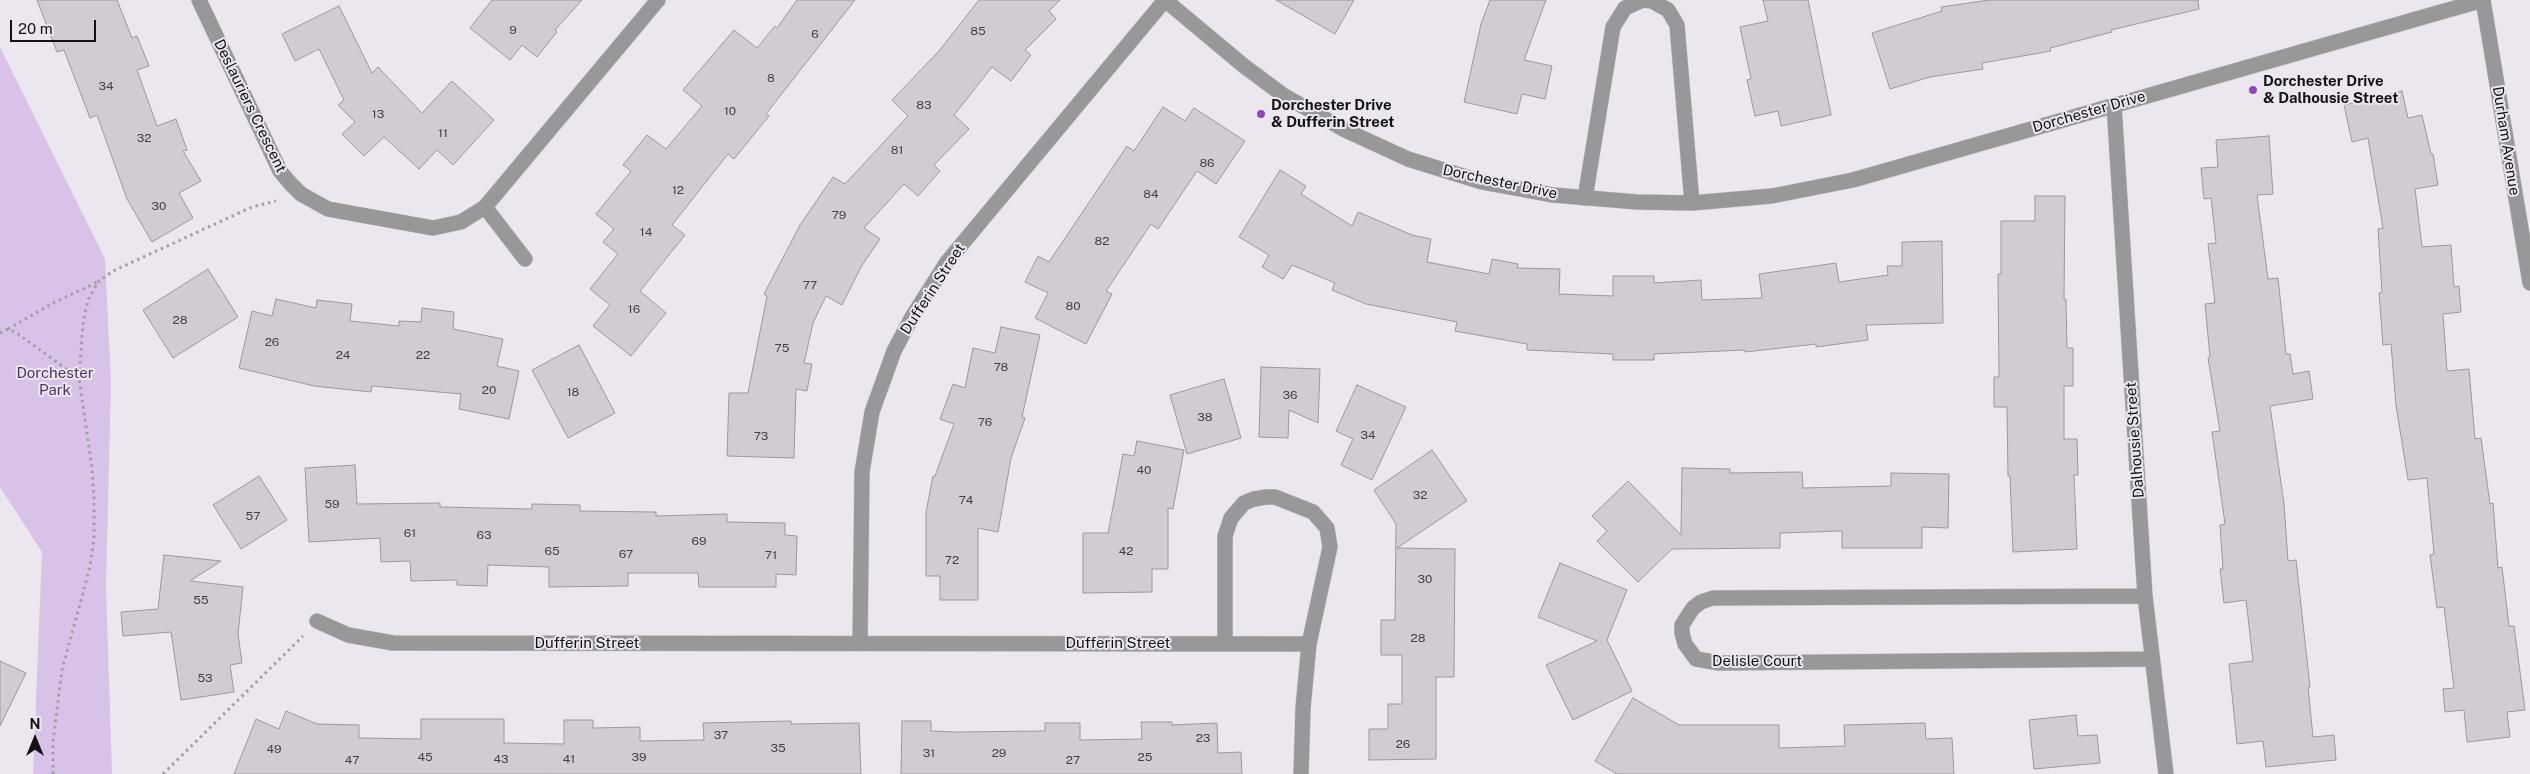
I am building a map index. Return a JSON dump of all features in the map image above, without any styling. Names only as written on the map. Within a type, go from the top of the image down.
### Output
[{"type":"street","name":"Deslauriers Crescent","points":[[199,0],[280,171],[301,194],[328,209],[349,215],[433,228],[461,222],[485,207],[658,0]]},
{"type":"street","name":"Dorchester Drive","points":[[1165,0],[1263,81],[1345,130],[1408,159],[1446,172],[1519,190],[1585,198],[1692,202],[1772,196],[1836,184],[2114,105],[2451,4],[2483,0]]},
{"type":"street","name":"Dufferin Street","points":[[860,644],[862,472],[872,412],[894,351],[912,317],[947,262],[1165,0]]},
{"type":"street","points":[[1585,198],[1613,27],[1626,8],[1644,0],[1662,5],[1668,10],[1677,25],[1692,202]]},
{"type":"street","name":"Durham Avenue","points":[[2483,0],[2530,283]]},
{"type":"street","name":"Dalhousie Street","points":[[2114,105],[2145,596],[2166,774]]},
{"type":"street","points":[[485,207],[525,259]]},
{"type":"street","points":[[1225,643],[1227,527],[1237,510],[1254,499],[1275,497],[1313,512],[1324,522],[1329,536],[1328,559],[1309,644],[1303,708],[1301,774]]},
{"type":"street","name":"Delisle Court","points":[[2145,596],[1713,598],[1693,608],[1682,625],[1682,633],[1685,644],[1696,659],[1719,663],[2152,659]]},
{"type":"street","name":"Dufferin Street","points":[[317,621],[348,635],[393,643],[1309,644]]},
{"type":"path","points":[[0,333],[53,303],[98,282],[113,271],[252,207],[301,194]]},
{"type":"path","points":[[53,774],[53,741],[62,670],[90,568],[94,538],[92,468],[79,378],[83,324],[88,300],[98,282]]},
{"type":"path","points":[[8,329],[79,378]]},
{"type":"path","points":[[163,774],[317,621]]},
{"type":"green space","name":"Dorchester Park","points":[[0,47],[105,259],[111,381],[106,586],[112,774],[33,774],[42,552],[0,487]]},
{"type":"building","points":[[37,0],[117,0],[132,38],[137,36],[149,66],[137,70],[157,126],[176,119],[187,150],[183,151],[201,181],[179,193],[193,218],[152,242],[127,199],[97,115],[90,118],[64,50],[57,52]]},
{"type":"building","points":[[492,0],[582,0],[555,30],[557,32],[537,57],[522,45],[510,60],[470,28]]},
{"type":"building","points":[[797,0],[855,0],[766,114],[769,116],[734,159],[728,154],[672,225],[685,235],[640,291],[666,313],[631,356],[593,326],[610,305],[590,289],[618,254],[603,242],[614,229],[596,214],[631,171],[623,165],[647,135],[666,149],[702,106],[683,90],[734,30],[757,48],[775,26],[777,28]]},
{"type":"building","points":[[979,0],[1060,0],[1049,11],[1056,19],[1025,50],[1031,55],[1011,81],[992,67],[954,115],[969,129],[934,165],[940,171],[918,196],[904,184],[864,228],[880,239],[861,267],[842,305],[826,296],[813,323],[804,363],[812,364],[807,391],[796,389],[794,458],[727,456],[729,393],[748,393],[767,296],[764,294],[800,225],[833,177],[845,184],[908,116],[892,100],[939,51]]},
{"type":"building","points":[[1276,0],[1354,0],[1335,34]]},
{"type":"building","points":[[1490,0],[1546,0],[1524,60],[1552,66],[1545,99],[1522,94],[1517,114],[1464,102],[1481,24]]},
{"type":"building","points":[[1763,0],[1808,0],[1831,115],[1781,126],[1778,111],[1755,116],[1747,80],[1751,79],[1740,27],[1768,21]]},
{"type":"building","points":[[1989,0],[2198,0],[2199,9],[2111,30],[2112,32],[2050,48],[2051,51],[1982,63],[1983,69],[1930,77],[1890,89],[1872,33],[1942,11],[1941,7]]},
{"type":"building","points":[[339,6],[372,73],[378,67],[422,113],[452,81],[494,120],[453,165],[437,150],[419,169],[384,137],[364,156],[342,134],[355,122],[338,105],[344,100],[319,49],[295,61],[282,34]]},
{"type":"building","points":[[2402,91],[2408,118],[2422,115],[2431,154],[2433,154],[2438,185],[2415,189],[2422,247],[2451,245],[2454,287],[2459,286],[2461,312],[2443,314],[2447,371],[2469,369],[2475,439],[2481,438],[2490,504],[2493,503],[2498,568],[2502,567],[2509,626],[2514,626],[2525,710],[2507,712],[2510,737],[2467,742],[2464,710],[2445,712],[2443,689],[2454,688],[2444,607],[2437,608],[2430,555],[2434,554],[2427,478],[2408,480],[2396,405],[2391,344],[2383,345],[2379,293],[2382,292],[2378,229],[2383,228],[2368,138],[2352,142],[2344,105]]},
{"type":"building","points":[[1163,107],[1185,121],[1194,108],[1245,141],[1216,184],[1197,171],[1158,229],[1151,224],[1106,291],[1112,294],[1086,344],[1035,318],[1048,293],[1025,282],[1038,256],[1049,262],[1127,146],[1134,151]]},
{"type":"building","points":[[2269,136],[2273,194],[2257,195],[2268,279],[2278,278],[2286,354],[2290,354],[2293,374],[2309,371],[2313,399],[2270,406],[2284,504],[2288,561],[2296,560],[2310,687],[2308,687],[2313,737],[2334,735],[2336,760],[2266,767],[2263,741],[2237,744],[2229,664],[2253,661],[2246,600],[2224,603],[2220,569],[2223,569],[2220,525],[2225,524],[2212,432],[2220,431],[2208,358],[2210,357],[2205,304],[2215,303],[2208,244],[2216,243],[2211,198],[2204,199],[2201,168],[2218,167],[2216,140]]},
{"type":"building","points":[[1280,170],[1306,186],[1301,194],[1352,226],[1358,212],[1412,235],[1431,239],[1427,262],[1489,274],[1492,259],[1518,264],[1517,268],[1560,269],[1559,294],[1613,296],[1613,276],[1654,276],[1654,283],[1701,280],[1702,300],[1762,298],[1759,274],[1836,263],[1839,282],[1888,275],[1887,266],[1902,266],[1902,242],[1942,241],[1943,323],[1866,325],[1868,340],[1816,347],[1816,344],[1745,352],[1745,350],[1654,354],[1654,360],[1613,360],[1613,354],[1527,350],[1527,344],[1455,331],[1457,322],[1366,304],[1332,290],[1335,283],[1292,265],[1283,279],[1262,267],[1269,255],[1239,237]]},
{"type":"building","points":[[2035,196],[2065,196],[2064,299],[2066,299],[2067,348],[2073,348],[2073,386],[2064,386],[2064,439],[2077,439],[2078,475],[2074,475],[2077,549],[2013,552],[2010,476],[2008,476],[2007,407],[1994,407],[1994,377],[1999,377],[1998,274],[2001,274],[2001,221],[2035,221]]},
{"type":"building","points":[[208,269],[238,317],[173,358],[143,310]]},
{"type":"building","points":[[276,299],[316,308],[317,300],[352,304],[350,321],[399,326],[399,321],[421,322],[422,308],[454,312],[453,329],[503,339],[497,366],[519,371],[509,419],[459,409],[461,394],[372,386],[371,392],[314,386],[239,368],[252,311],[272,316]]},
{"type":"building","points":[[1001,327],[1040,335],[1022,417],[1025,418],[1011,458],[998,532],[978,528],[978,600],[940,600],[940,576],[926,576],[926,512],[933,476],[935,476],[954,424],[940,419],[953,384],[965,388],[973,348],[995,353]]},
{"type":"building","points":[[579,345],[615,413],[568,438],[532,370]]},
{"type":"building","points":[[1261,367],[1320,369],[1318,423],[1289,410],[1288,438],[1259,437]]},
{"type":"building","points":[[1224,379],[1241,438],[1187,454],[1170,395]]},
{"type":"building","points":[[1357,385],[1406,407],[1372,480],[1341,465],[1353,439],[1336,431]]},
{"type":"building","points":[[1137,441],[1184,450],[1173,509],[1168,508],[1168,569],[1152,569],[1152,592],[1083,593],[1083,533],[1108,533],[1123,454],[1134,456]]},
{"type":"building","points":[[1432,450],[1467,501],[1397,548],[1455,549],[1454,677],[1436,677],[1436,759],[1369,760],[1369,729],[1388,729],[1388,704],[1402,704],[1402,655],[1381,655],[1381,620],[1395,620],[1396,524],[1374,490]]},
{"type":"building","points":[[355,465],[357,504],[440,503],[440,507],[532,509],[532,504],[580,505],[580,511],[656,512],[656,516],[727,514],[727,522],[785,523],[785,535],[797,536],[796,575],[776,574],[776,587],[699,587],[698,573],[628,573],[628,586],[549,587],[549,567],[488,565],[487,586],[457,585],[457,580],[411,581],[410,561],[381,562],[380,538],[309,542],[305,468]]},
{"type":"building","points":[[1682,468],[1730,469],[1730,473],[1802,472],[1803,488],[1891,486],[1891,473],[1949,474],[1948,528],[1922,527],[1922,548],[1842,548],[1842,531],[1780,533],[1780,548],[1672,549],[1638,582],[1597,541],[1607,531],[1592,516],[1628,481],[1681,535]]},
{"type":"building","points":[[259,476],[287,520],[241,549],[213,505]]},
{"type":"building","points":[[164,555],[221,561],[190,581],[243,587],[238,634],[242,663],[230,665],[234,692],[181,700],[171,632],[123,636],[121,612],[158,609]]},
{"type":"building","points":[[1560,563],[1627,590],[1607,640],[1632,691],[1573,720],[1546,665],[1597,641],[1538,617]]},
{"type":"building","points":[[0,661],[26,673],[0,726]]},
{"type":"building","points":[[1633,698],[1679,725],[1779,725],[1779,748],[1845,746],[1844,725],[1925,723],[1926,739],[1952,738],[1954,774],[1617,774],[1595,761]]},
{"type":"building","points":[[286,711],[317,724],[359,725],[359,738],[421,739],[421,719],[504,719],[504,743],[564,744],[564,720],[593,720],[593,728],[640,727],[640,741],[704,740],[703,723],[791,721],[791,724],[859,723],[861,774],[234,774],[256,719],[279,729]]},
{"type":"building","points":[[2076,715],[2078,736],[2097,735],[2100,763],[2034,769],[2029,720]]},
{"type":"building","points":[[902,721],[931,721],[931,731],[956,732],[1045,731],[1045,723],[1080,723],[1080,740],[1142,739],[1141,722],[1172,722],[1172,725],[1217,723],[1218,753],[1241,752],[1242,774],[901,774]]},
{"type":"place","name":"Dorchester Drive & Dalhousie Street","points":[[2253,90]]},
{"type":"place","name":"Dorchester Drive & Dufferin Street","points":[[1261,114]]}]
